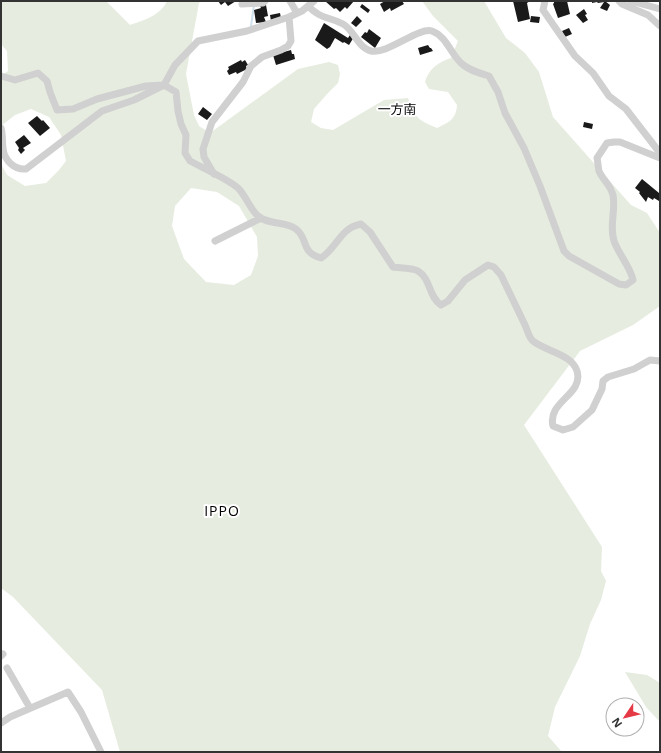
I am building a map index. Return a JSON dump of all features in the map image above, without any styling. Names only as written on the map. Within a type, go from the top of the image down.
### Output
[{"type":"street","points":[[242,4],[262,3],[265,1]]},
{"type":"street","points":[[290,1],[297,13]]},
{"type":"street","points":[[1,128],[3,133],[3,149],[12,166],[19,170],[26,169],[102,111],[134,100],[164,84],[175,65],[198,41],[247,31],[289,17],[314,1]]},
{"type":"street","points":[[545,1],[542,10],[575,56],[593,73],[610,96],[626,109],[660,153]]},
{"type":"street","points":[[619,1],[622,4],[648,15],[660,26]]},
{"type":"street","points":[[631,1],[660,8]]},
{"type":"street","points":[[308,6],[316,14],[343,24],[354,33],[364,47],[371,51],[381,50],[424,32],[432,31],[441,37],[460,63],[470,69],[488,76],[498,92],[505,113],[524,148],[564,251],[569,256],[620,284],[626,285],[633,280],[614,242],[611,225],[614,204],[612,193],[606,180],[599,171],[597,158],[607,144],[614,142],[620,142],[660,158]]},
{"type":"street","points":[[214,174],[204,157],[203,149],[212,122],[243,82],[251,66],[262,57],[288,46],[291,41],[289,17]]},
{"type":"street","points":[[1,76],[15,80],[38,73],[47,81],[57,110],[73,109],[97,99],[146,86],[164,84],[176,92],[181,124],[186,135],[185,153],[190,161],[239,189],[261,218],[287,224],[297,229],[303,238],[306,249],[313,255],[321,258],[328,253],[347,229],[361,224],[370,232],[393,267],[417,270],[426,279],[434,300],[441,304],[448,301],[464,280],[488,265],[494,267],[501,275],[532,340],[568,359],[577,370],[578,379],[575,388],[554,410],[552,419],[553,426],[563,430],[574,427],[592,410],[602,389],[603,381],[608,377],[634,369],[650,360],[660,361]]},
{"type":"street","points":[[215,241],[261,218]]},
{"type":"street","points":[[7,668],[30,708]]},
{"type":"street","points":[[1,723],[30,708],[68,692],[81,712],[101,752]]},
{"type":"shaded area","points":[[1,1],[106,1],[130,25],[156,14],[167,1],[201,1],[199,3],[186,74],[194,115],[199,126],[210,133],[298,69],[329,62],[338,65],[340,74],[338,83],[314,109],[311,122],[321,128],[333,130],[384,100],[408,98],[418,118],[437,128],[452,120],[457,105],[448,92],[429,89],[425,82],[429,73],[435,66],[442,61],[451,58],[458,41],[433,16],[422,1],[484,1],[506,38],[525,53],[539,72],[553,117],[631,205],[647,213],[660,233],[660,306],[633,325],[580,351],[524,425],[602,547],[601,571],[606,581],[601,600],[590,624],[580,656],[555,707],[548,736],[562,752],[120,752],[102,690],[13,597],[1,588],[1,164],[7,175],[25,186],[46,183],[66,161],[61,135],[49,117],[31,109],[15,115],[1,126],[1,76],[8,71],[7,51],[1,44]],"holes":[[[191,188],[217,192],[239,206],[257,237],[258,256],[251,275],[234,285],[206,282],[184,259],[172,226],[175,206]]]},
{"type":"shaded area","points":[[625,672],[647,675],[660,683],[660,722],[645,705],[645,697],[640,697]]},
{"type":"building","points":[[218,1],[236,1],[228,6],[225,2],[221,5]]},
{"type":"building","points":[[325,1],[354,1],[347,9],[345,7],[340,12]]},
{"type":"building","points":[[385,1],[402,1],[404,4],[391,11],[390,8],[384,12],[380,4]]},
{"type":"building","points":[[513,1],[530,1],[527,3],[530,19],[518,22]]},
{"type":"building","points":[[554,1],[567,1],[570,14],[558,18],[553,4]]},
{"type":"building","points":[[592,1],[605,1],[610,5],[607,11],[600,8],[604,2],[592,3]]},
{"type":"building","points":[[362,4],[370,10],[368,13],[360,7]]},
{"type":"building","points":[[266,5],[268,16],[264,17],[266,22],[256,23],[254,10],[261,8],[260,6]]},
{"type":"building","points":[[584,9],[588,20],[583,23],[576,15]]},
{"type":"building","points":[[280,13],[281,18],[271,21],[270,15]]},
{"type":"building","points":[[357,16],[362,21],[356,27],[351,23]]},
{"type":"building","points":[[531,16],[540,17],[539,23],[530,22]]},
{"type":"building","points":[[324,23],[348,38],[350,35],[354,37],[349,45],[335,38],[330,47],[327,49],[315,40]]},
{"type":"building","points":[[569,28],[572,34],[565,37],[562,31]]},
{"type":"building","points":[[369,29],[381,38],[375,48],[361,37],[365,32],[367,33]]},
{"type":"building","points":[[428,45],[433,51],[420,55],[418,48]]},
{"type":"building","points":[[291,50],[295,59],[276,65],[273,55]]},
{"type":"building","points":[[241,60],[242,62],[245,60],[248,65],[246,66],[247,69],[237,74],[236,72],[229,75],[227,71],[229,69],[228,67]]},
{"type":"building","points":[[203,107],[212,114],[207,120],[198,114]]},
{"type":"building","points":[[37,116],[50,128],[40,136],[28,123]]},
{"type":"building","points":[[584,122],[593,124],[592,129],[583,127]]},
{"type":"building","points":[[24,135],[31,143],[23,148],[25,150],[21,154],[15,142]]},
{"type":"building","points":[[642,179],[659,193],[660,192],[659,201],[648,197],[646,202],[639,193],[640,192],[635,188]]},
{"type":"waterway","points":[[251,26],[254,5]]},
{"type":"district","name":"一方南","points":[[397,109]]},
{"type":"district","name":"IPPO","points":[[222,510]]}]
